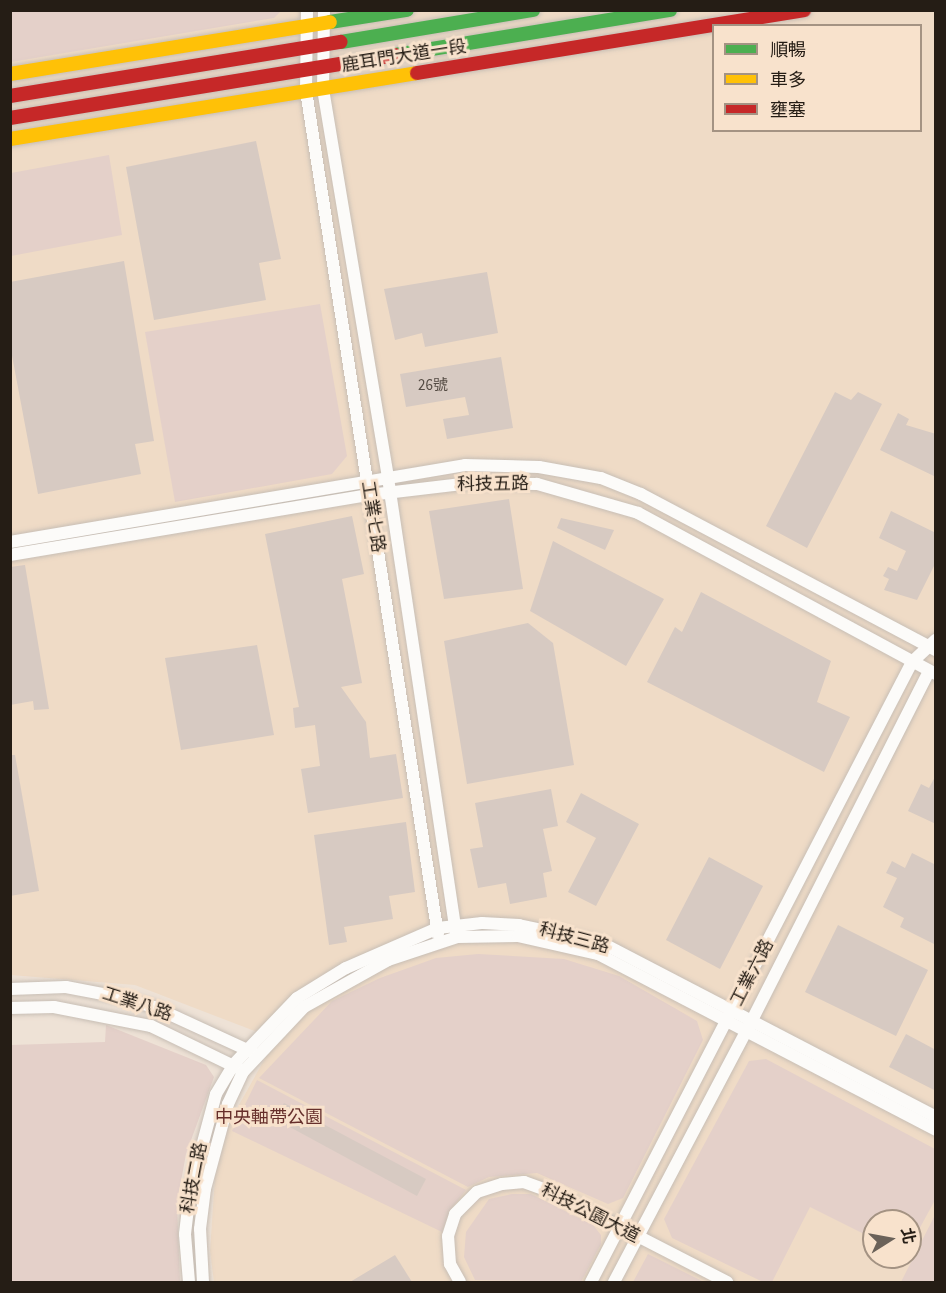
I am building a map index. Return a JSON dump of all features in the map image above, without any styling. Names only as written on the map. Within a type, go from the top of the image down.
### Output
[{"type":"street","name":"工業七路","points":[[307,10],[306,91],[438,928],[437,943]]},
{"type":"street","points":[[10,74],[307,26],[324,17],[407,10]]},
{"type":"street","name":"鹿耳門大道一段","points":[[10,96],[533,10]]},
{"type":"street","name":"鹿耳門大道一段","points":[[10,118],[670,10]]},
{"type":"street","name":"鹿耳門大道一段","points":[[719,24],[804,10]]},
{"type":"street","name":"工業七路","points":[[324,17],[323,89],[388,478],[456,931]]},
{"type":"street","name":"鹿耳門大道一段","points":[[10,139],[712,25]]},
{"type":"street","name":"科技五路","points":[[10,542],[465,465],[539,467],[601,478],[641,494],[934,646]]},
{"type":"street","name":"科技五路","points":[[10,555],[369,495],[389,495],[470,483],[537,484],[592,497],[638,513],[932,673]]},
{"type":"street","points":[[912,662],[934,646]]},
{"type":"street","name":"工業六路","points":[[591,1282],[622,1229],[912,662]]},
{"type":"street","name":"工業六路","points":[[614,1282],[932,673]]},
{"type":"street","name":"科技三路","points":[[251,1051],[304,1007],[351,978],[437,943],[456,931],[519,925],[602,943],[936,1117]]},
{"type":"street","name":"科技三路","points":[[251,1051],[297,998],[336,974],[438,928],[518,936],[598,954],[646,976],[745,1034],[936,1130]]},
{"type":"street","name":"工業八路","points":[[10,989],[66,987],[119,997],[154,1007],[251,1051]]},
{"type":"street","name":"工業八路","points":[[10,1008],[54,1007],[151,1026],[238,1068]]},
{"type":"street","name":"科技二路","points":[[189,1282],[185,1234],[190,1191],[216,1094],[251,1051]]},
{"type":"street","name":"科技二路","points":[[203,1282],[200,1229],[205,1190],[238,1068]]},
{"type":"street","name":"科技公園大道","points":[[460,1282],[450,1264],[448,1236],[455,1214],[477,1192],[502,1184],[524,1182],[546,1189],[727,1282]]},
{"type":"shaded area","points":[[10,11],[935,11],[935,1282],[214,1282],[210,1251],[215,1177],[230,1121],[268,1053],[257,1032],[135,985],[11,975]]},
{"type":"green space","points":[[11,10],[281,11],[274,18],[11,62]]},
{"type":"green space","points":[[109,155],[122,235],[11,256],[11,173]]},
{"type":"green space","points":[[320,304],[347,456],[332,474],[175,502],[145,332]]},
{"type":"green space","points":[[478,954],[564,959],[619,976],[697,1021],[703,1040],[623,1198],[608,1204],[537,1173],[489,1177],[468,1187],[259,1078],[332,1001],[380,978],[436,958]]},
{"type":"green space","points":[[106,1025],[206,1065],[214,1077],[186,1154],[177,1203],[180,1282],[11,1282],[11,1045],[105,1042]]},
{"type":"green space","points":[[766,1059],[935,1149],[935,1200],[922,1224],[922,1209],[862,1209],[862,1233],[810,1207],[772,1282],[763,1282],[672,1238],[664,1219],[749,1061]]},
{"type":"green space","name":"中央軸帶公園","points":[[257,1080],[466,1190],[450,1210],[442,1232],[232,1131]]},
{"type":"green space","points":[[512,1194],[531,1194],[593,1225],[601,1235],[601,1244],[581,1282],[475,1280],[464,1257],[466,1232],[489,1199]]},
{"type":"green space","points":[[935,1215],[935,1282],[901,1282],[908,1269],[922,1269],[922,1241]]},
{"type":"green space","points":[[648,1254],[704,1282],[633,1282]]},
{"type":"building","points":[[256,141],[281,259],[259,263],[266,300],[154,320],[126,167]]},
{"type":"building","points":[[124,261],[154,441],[135,444],[141,474],[38,494],[10,345],[10,282]]},
{"type":"building","points":[[487,272],[498,333],[425,347],[422,333],[395,340],[384,289]]},
{"type":"building","points":[[501,357],[513,428],[447,439],[443,419],[469,415],[465,397],[406,407],[400,374]]},
{"type":"building","points":[[835,392],[851,400],[858,392],[882,404],[807,548],[766,526]]},
{"type":"building","points":[[898,413],[909,419],[906,425],[936,434],[936,477],[880,450]]},
{"type":"building","points":[[509,499],[523,589],[444,599],[429,511]]},
{"type":"building","points":[[891,511],[936,533],[936,562],[917,600],[884,590],[889,579],[883,576],[888,567],[897,571],[906,551],[879,538]]},
{"type":"building","points":[[352,516],[364,574],[342,579],[362,683],[341,687],[366,722],[370,758],[396,754],[403,798],[308,813],[301,769],[320,766],[315,725],[295,728],[293,708],[299,707],[265,534]]},
{"type":"building","points":[[561,518],[614,530],[605,550],[557,528]]},
{"type":"building","points":[[553,541],[664,599],[626,666],[530,611]]},
{"type":"building","points":[[25,565],[49,709],[34,710],[33,701],[10,705],[10,567]]},
{"type":"building","points":[[701,592],[831,661],[817,702],[850,717],[824,772],[647,682],[675,627],[682,632]]},
{"type":"building","points":[[528,623],[553,643],[574,765],[467,784],[444,641]]},
{"type":"building","points":[[257,645],[274,735],[181,750],[165,658]]},
{"type":"building","points":[[10,755],[15,755],[39,891],[10,896]]},
{"type":"building","points":[[936,775],[936,824],[908,811],[921,784],[929,788]]},
{"type":"building","points":[[551,789],[558,826],[543,829],[552,871],[543,873],[547,897],[510,904],[506,883],[478,888],[470,849],[483,847],[475,803]]},
{"type":"building","points":[[581,793],[639,824],[596,906],[568,892],[596,838],[566,822]]},
{"type":"building","points":[[406,822],[415,892],[389,896],[393,919],[344,927],[347,942],[329,945],[314,835]]},
{"type":"building","points":[[912,853],[936,865],[936,945],[900,927],[904,918],[883,907],[897,878],[886,873],[892,861],[905,868]]},
{"type":"building","points":[[709,857],[763,886],[720,969],[666,940]]},
{"type":"building","points":[[838,925],[928,970],[896,1036],[805,992]]},
{"type":"building","points":[[906,1034],[936,1050],[936,1091],[889,1067]]},
{"type":"building","points":[[284,1103],[426,1179],[417,1196],[275,1119]]},
{"type":"building","points":[[395,1255],[412,1282],[350,1282]]},
{"type":"traffic: fast","points":[[330,22],[407,10]]},
{"type":"traffic: fast","points":[[341,42],[533,10]]},
{"type":"traffic: fast","points":[[395,55],[670,10]]},
{"type":"traffic: slow","points":[[10,74],[330,22]]},
{"type":"traffic: slow","points":[[10,139],[417,73]]},
{"type":"traffic: jam","points":[[718,24],[804,10]]},
{"type":"traffic: jam","points":[[417,73],[712,25]]},
{"type":"traffic: jam","points":[[10,96],[341,42]]},
{"type":"traffic: jam","points":[[10,118],[395,55]]}]
